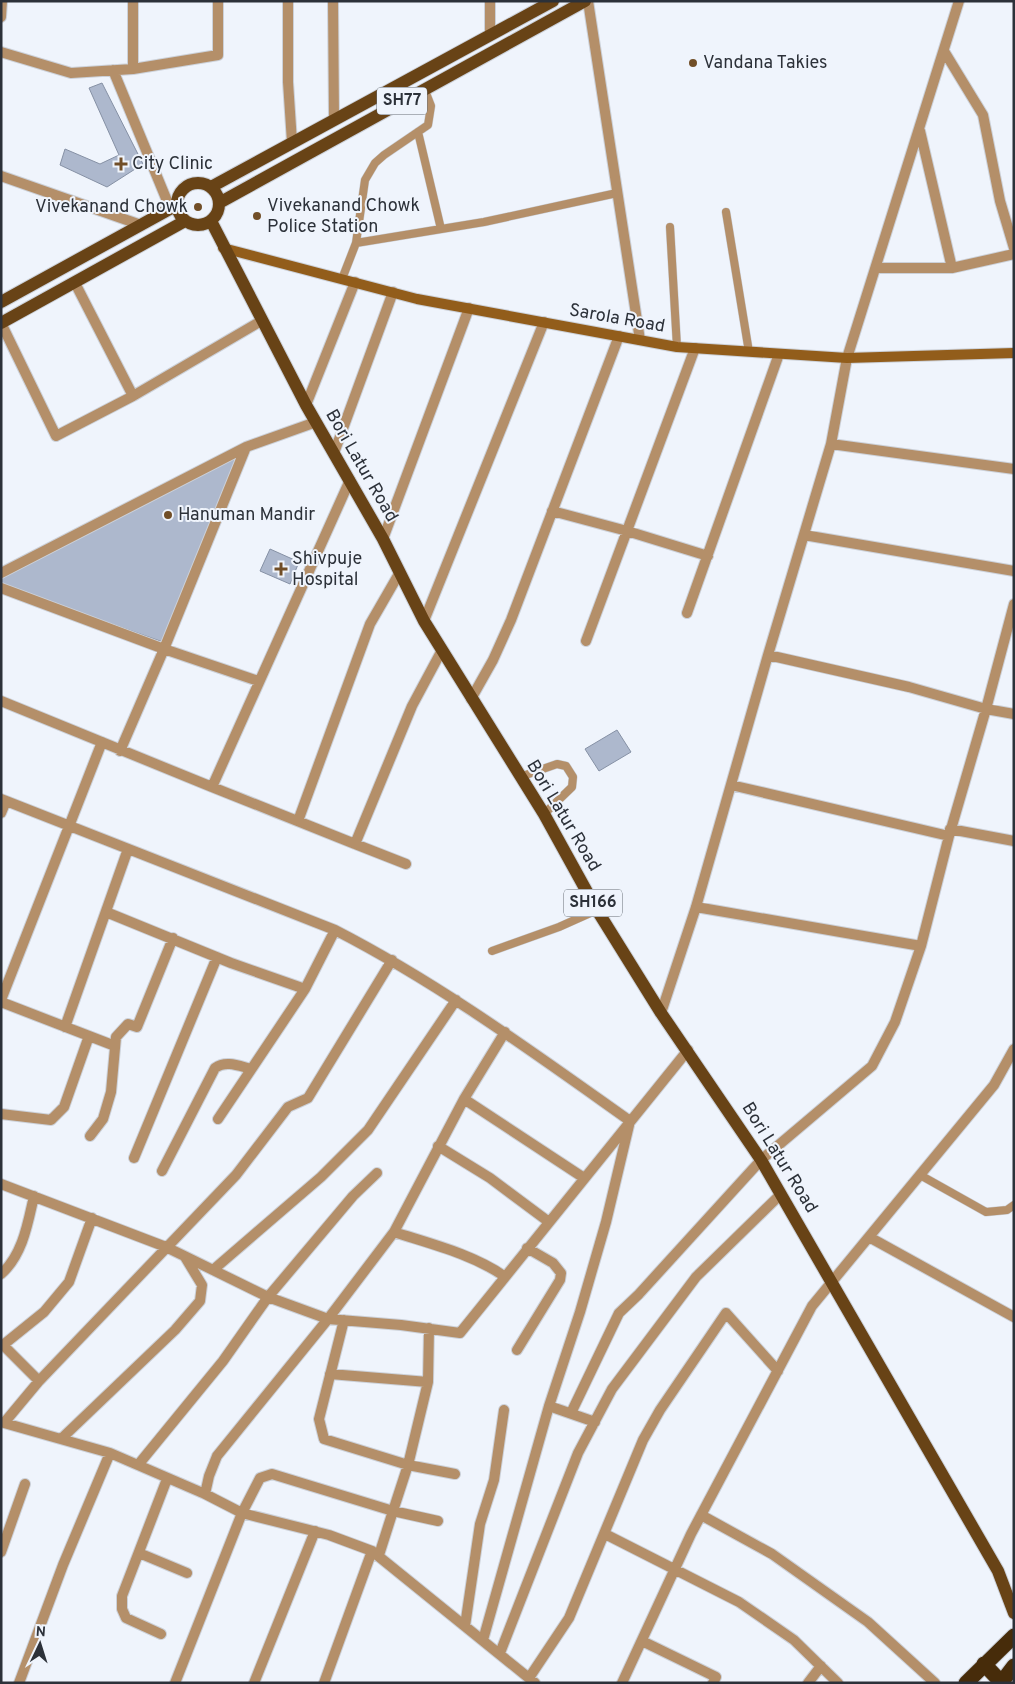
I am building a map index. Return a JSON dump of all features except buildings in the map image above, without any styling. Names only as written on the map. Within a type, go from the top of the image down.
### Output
[{"type":"highway","points":[[966,1683],[1014,1636]]},
{"type":"highway","points":[[984,1664],[1001,1682],[1014,1666]]},
{"type":"main road","name":"SH77","points":[[211,187],[553,1]]},
{"type":"main road","name":"SH77","points":[[219,203],[424,88],[586,1]]},
{"type":"main road","points":[[1,302],[173,207],[180,193],[188,185],[200,183],[211,187],[217,194],[219,203],[217,214],[211,221],[202,225],[193,225],[185,221],[173,207]]},
{"type":"main road","points":[[1,323],[185,221]]},
{"type":"main road","name":"Bori Latur Road","points":[[211,221],[261,321],[306,405],[383,539],[424,621],[544,814],[596,910],[661,1013],[688,1050],[782,1194],[998,1571],[1014,1612]]},
{"type":"main road","name":"Sarola Road","points":[[223,248],[393,292],[677,347],[847,358],[1014,353]]},
{"type":"main road","name":"Bori Latur Road","points":[[998,1571],[1014,1588]]},
{"type":"street","points":[[1,17],[2,1]]},
{"type":"street","points":[[133,1],[133,69]]},
{"type":"street","points":[[1,52],[71,73],[133,69],[218,55],[218,1]]},
{"type":"street","points":[[288,1],[288,82],[292,142]]},
{"type":"street","points":[[333,1],[334,120]]},
{"type":"street","points":[[490,1],[490,35]]},
{"type":"street","points":[[586,1],[640,340]]},
{"type":"street","points":[[661,1013],[696,907],[831,444],[847,358],[877,268],[959,1]]},
{"type":"street","points":[[944,51],[983,115],[1000,201],[1014,248]]},
{"type":"street","points":[[113,70],[173,207]]},
{"type":"street","points":[[919,130],[952,268]]},
{"type":"street","points":[[1,176],[141,225]]},
{"type":"street","points":[[877,268],[952,268],[1014,254]]},
{"type":"street","points":[[306,405],[355,282]]},
{"type":"street","points":[[75,283],[133,396]]},
{"type":"street","points":[[334,453],[393,292]]},
{"type":"street","points":[[383,539],[469,308]]},
{"type":"street","points":[[1,323],[56,436],[133,396],[261,321]]},
{"type":"street","points":[[424,621],[544,322]]},
{"type":"street","points":[[471,699],[493,660],[619,336]]},
{"type":"street","points":[[586,641],[695,348]]},
{"type":"street","points":[[687,613],[779,354]]},
{"type":"street","points":[[1,573],[246,447],[316,422]]},
{"type":"street","points":[[831,444],[1014,469]]},
{"type":"street","points":[[120,751],[164,649],[246,447]]},
{"type":"street","points":[[212,787],[258,681],[350,480]]},
{"type":"street","points":[[552,511],[627,531],[708,556]]},
{"type":"street","points":[[804,535],[1014,571]]},
{"type":"street","points":[[298,821],[370,624],[400,572]]},
{"type":"street","points":[[1,588],[164,649],[258,681]]},
{"type":"street","points":[[571,1413],[619,1313],[639,1294],[761,1160],[872,1066],[895,1022],[921,946],[950,833],[1011,621],[1014,604]]},
{"type":"street","points":[[355,844],[412,706],[442,650]]},
{"type":"street","points":[[768,655],[909,687],[986,709],[1014,714]]},
{"type":"street","points":[[1,701],[120,751],[406,864]]},
{"type":"street","points":[[102,742],[1,1001],[115,1046]]},
{"type":"street","points":[[731,785],[950,833],[1014,841]]},
{"type":"street","points":[[1,813],[4,800],[335,930],[392,960],[456,1000],[505,1032],[630,1121]]},
{"type":"street","points":[[65,1027],[128,849]]},
{"type":"street","points":[[696,907],[921,946]]},
{"type":"street","points":[[106,912],[216,957],[305,989]]},
{"type":"street","points":[[218,1119],[305,989],[335,930]]},
{"type":"street","points":[[90,1136],[103,1119],[111,1092],[116,1037],[128,1024],[137,1027],[172,938]]},
{"type":"street","points":[[134,1158],[216,957]]},
{"type":"street","points":[[392,960],[308,1098],[288,1107],[236,1174],[39,1380],[3,1422],[110,1452],[167,1479],[205,1494],[242,1513],[315,1531],[376,1553],[432,1601],[532,1680],[569,1618],[644,1440],[660,1410],[726,1313],[778,1370]]},
{"type":"street","points":[[213,1270],[321,1177],[368,1130],[456,1000]]},
{"type":"street","points":[[205,1494],[209,1476],[217,1456],[328,1319],[394,1232],[464,1099],[505,1032]]},
{"type":"street","points":[[1,1114],[51,1120],[59,1114],[64,1107],[89,1036]]},
{"type":"street","points":[[622,1683],[701,1515],[812,1306],[994,1085],[1014,1049]]},
{"type":"street","points":[[1,1184],[166,1247],[268,1297],[328,1319],[429,1328],[460,1333],[688,1050]]},
{"type":"street","points":[[162,1172],[215,1068],[221,1064],[228,1064],[251,1070]]},
{"type":"street","points":[[464,1099],[584,1178]]},
{"type":"street","points":[[483,1640],[549,1406],[580,1312],[606,1222],[630,1121]]},
{"type":"street","points":[[438,1146],[490,1178],[548,1222]]},
{"type":"street","points":[[138,1465],[223,1361],[268,1297],[353,1196],[377,1173]]},
{"type":"street","points":[[500,1653],[578,1453],[612,1389],[696,1277],[782,1194]]},
{"type":"street","points":[[1,1274],[17,1252],[26,1230],[34,1196]]},
{"type":"street","points":[[1,1360],[4,1347],[44,1312],[69,1282],[92,1218]]},
{"type":"street","points":[[394,1232],[460,1254],[491,1267],[504,1276]]},
{"type":"street","points":[[869,1237],[1014,1317]]},
{"type":"street","points":[[517,1350],[560,1280],[561,1273],[553,1263],[527,1248]]},
{"type":"street","points":[[61,1439],[175,1330],[200,1300],[202,1285],[184,1256]]},
{"type":"street","points":[[344,1320],[319,1419],[324,1439],[408,1465],[455,1474]]},
{"type":"street","points":[[324,1683],[393,1511],[408,1465],[428,1382],[429,1328]]},
{"type":"street","points":[[4,1347],[39,1380]]},
{"type":"street","points":[[330,1374],[428,1382]]},
{"type":"street","points":[[549,1406],[594,1422]]},
{"type":"street","points":[[465,1626],[480,1524],[494,1480],[504,1410]]},
{"type":"street","points":[[19,1683],[63,1565],[110,1452]]},
{"type":"street","points":[[175,1683],[242,1513],[257,1482],[266,1474],[393,1511],[438,1521]]},
{"type":"street","points":[[161,1634],[126,1618],[122,1609],[122,1596],[167,1479]]},
{"type":"street","points":[[1,1552],[4,1534],[25,1484]]},
{"type":"street","points":[[701,1515],[772,1554],[868,1622],[935,1683]]},
{"type":"street","points":[[254,1683],[315,1531]]},
{"type":"street","points":[[605,1534],[676,1568],[739,1602],[794,1640],[838,1683]]},
{"type":"street","points":[[139,1553],[187,1572]]},
{"type":"street","points":[[642,1641],[716,1677],[712,1683]]},
{"type":"street","points":[[808,1683],[821,1666]]},
{"type":"lane","points":[[342,279],[356,243],[365,180],[375,163],[384,155],[428,125],[431,106],[424,88]]},
{"type":"lane","points":[[418,132],[441,229]]},
{"type":"lane","points":[[356,243],[441,229],[617,193]]},
{"type":"lane","points":[[726,212],[749,352]]},
{"type":"lane","points":[[670,227],[677,347]]},
{"type":"lane","points":[[520,777],[557,764],[566,766],[573,777],[572,787],[544,814]]},
{"type":"lane","points":[[492,950],[559,927],[596,910]]},
{"type":"lane","points":[[920,1175],[986,1212],[1007,1210],[1014,1205]]},
{"type":"place","name":"Vandana Takies","points":[[693,63]]},
{"type":"place","name":"City Clinic","points":[[121,164]]},
{"type":"place","name":"Vivekanand Chowk","points":[[198,207]]},
{"type":"place","name":"Vivekanand Chowk Police Station","points":[[257,216]]},
{"type":"place","name":"Hanuman Mandir","points":[[168,515]]},
{"type":"place","name":"Shivpuje Hospital","points":[[281,569]]}]
